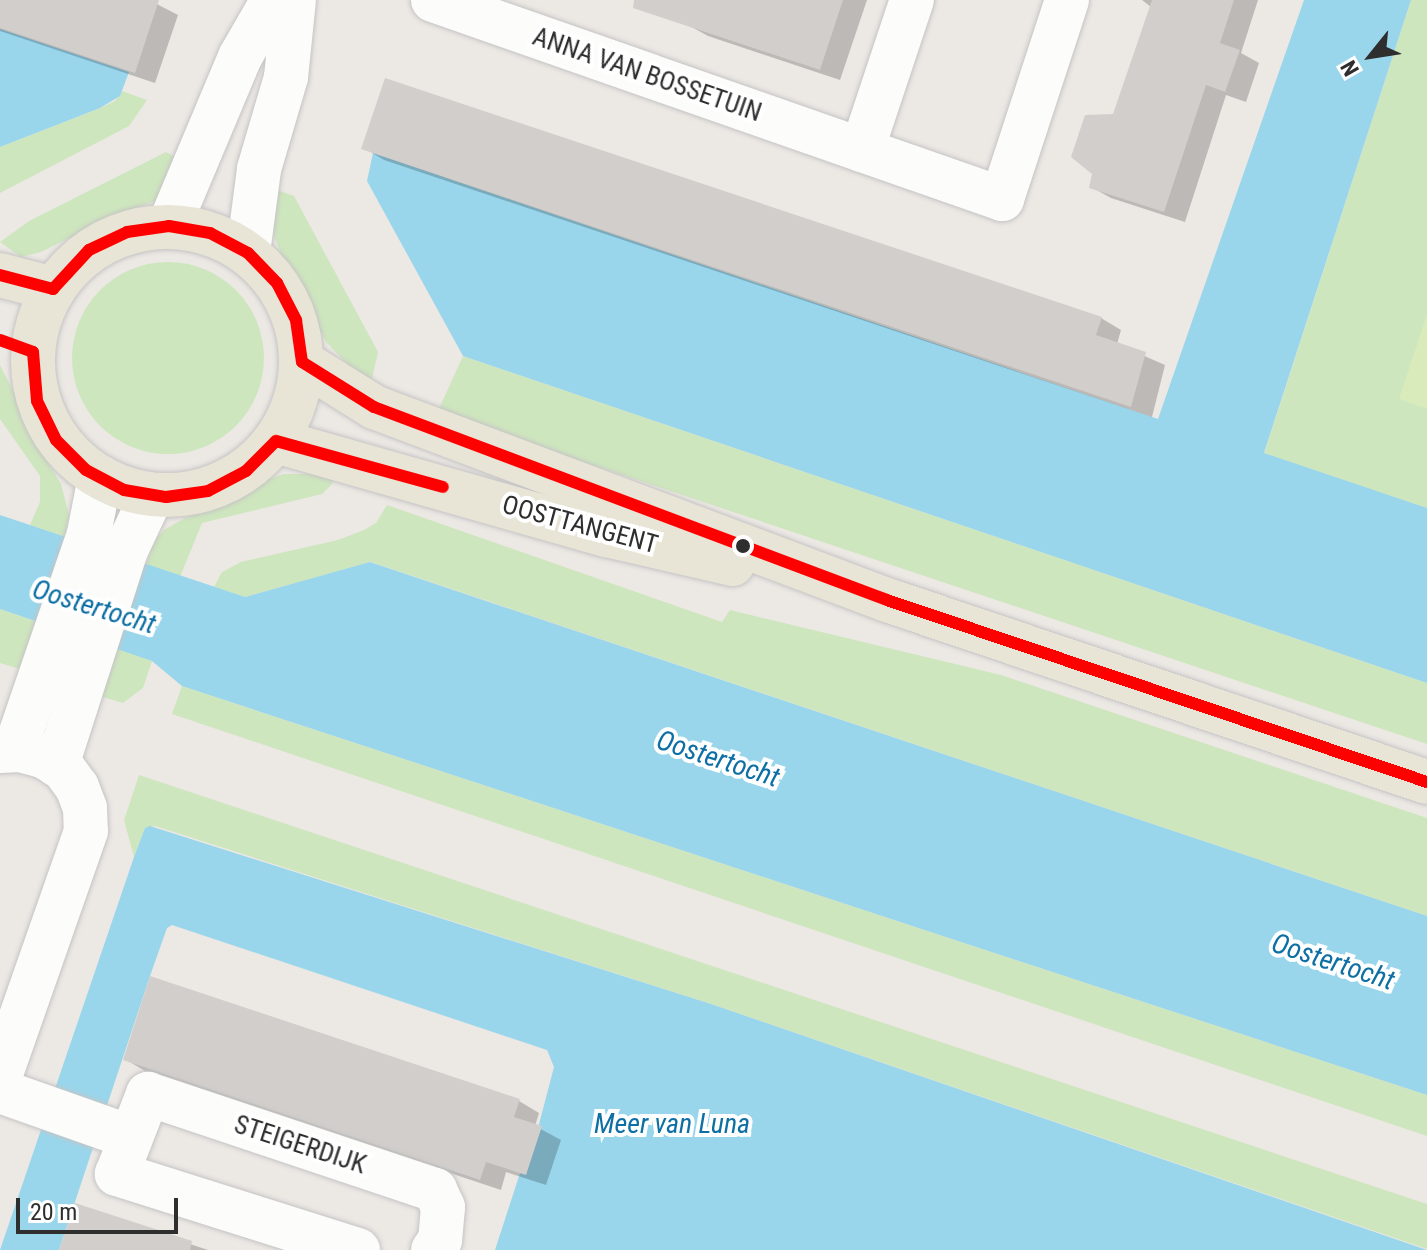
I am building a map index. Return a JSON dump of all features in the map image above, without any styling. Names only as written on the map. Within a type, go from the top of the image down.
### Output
[{"type":"main road","points":[[169,226],[210,233],[248,253],[277,283],[296,320],[302,362],[296,403],[276,441],[246,471],[208,491],[166,497],[152,495],[124,490],[86,470],[56,440],[16,346],[39,317],[58,280],[89,250],[127,232],[169,226]]},
{"type":"main road","points":[[0,275],[53,289]]},
{"type":"main road","name":"OOSTTANGENT","points":[[302,362],[374,407],[887,600],[1427,782]]},
{"type":"main road","name":"OOSTTANGENT","points":[[276,441],[607,535],[887,600]]},
{"type":"street","points":[[169,226],[240,57],[273,0]]},
{"type":"street","points":[[248,253],[259,169],[286,77],[294,0]]},
{"type":"street","name":"ANNA VAN BOSSETUIN","points":[[433,0],[1002,199],[1067,0]]},
{"type":"street","points":[[862,150],[912,0]]},
{"type":"street","points":[[100,477],[108,542]]},
{"type":"street","points":[[57,765],[74,642],[108,542],[152,495]]},
{"type":"street","points":[[0,1076],[86,831],[85,808],[77,787],[57,765],[43,756],[7,751],[74,642]]},
{"type":"street","points":[[0,1091],[130,1137]]},
{"type":"street","name":"STEIGERDIJK","points":[[358,1250],[117,1174],[148,1094],[435,1190],[443,1207],[440,1240],[433,1250]]},
{"type":"green space","points":[[1411,0],[1427,0],[1427,508],[1264,454]]},
{"type":"green space","points":[[122,91],[147,100],[129,126],[0,193],[0,147],[100,108],[115,101]]},
{"type":"green space","points":[[166,152],[183,161],[165,197],[110,218],[41,252],[21,257],[0,242],[29,221]]},
{"type":"green space","points":[[277,190],[294,196],[378,352],[372,379],[353,370],[326,342],[287,269],[274,236],[272,218]]},
{"type":"green space","points":[[168,262],[205,269],[236,290],[257,321],[264,358],[257,395],[236,426],[205,447],[168,454],[131,447],[100,426],[79,395],[72,358],[79,321],[100,290],[131,269]]},
{"type":"green space","points":[[1427,314],[1427,409],[1399,399]]},
{"type":"green space","points":[[463,356],[1427,683],[1427,744],[437,413]]},
{"type":"green space","points":[[0,365],[20,404],[30,433],[61,484],[69,515],[65,537],[30,525],[40,502],[40,476],[0,419]]},
{"type":"green space","points":[[284,474],[333,474],[333,483],[322,494],[202,523],[180,577],[146,565],[154,541],[164,530],[187,517],[235,501],[260,482]]},
{"type":"green space","points":[[387,505],[722,622],[730,610],[1001,675],[1427,818],[1427,916],[371,562],[245,597],[214,587],[222,572],[241,562],[338,540],[364,530],[376,523]]},
{"type":"green space","points":[[0,609],[40,623],[20,669],[0,663]]},
{"type":"green space","points":[[113,646],[152,661],[143,688],[123,703],[96,695]]},
{"type":"green space","points":[[182,686],[1427,1095],[1427,1136],[172,714]]},
{"type":"green space","points":[[139,775],[1427,1204],[1427,1249],[711,1004],[155,826],[145,828],[134,857],[124,820]]},
{"type":"water","points":[[1304,0],[1411,0],[1264,453],[1427,508],[1427,683],[463,356],[367,181],[373,153],[1158,419]]},
{"type":"water","points":[[0,29],[129,72],[120,96],[100,108],[0,147]]},
{"type":"water","name":"Oostertocht","points":[[0,515],[245,597],[370,562],[1427,916],[1427,1095],[182,686],[152,661],[0,609]]},
{"type":"water","name":"Meer van Luna","points":[[150,826],[711,1004],[1427,1250],[495,1250],[520,1173],[526,1174],[554,1067],[547,1050],[172,925],[167,928],[150,976],[59,1250],[0,1250],[134,857],[145,828]]},
{"type":"building","points":[[0,0],[159,0],[135,73],[0,28]]},
{"type":"building","points":[[634,0],[843,0],[820,70],[633,8]]},
{"type":"building","points":[[1152,0],[1234,0],[1220,43],[1240,50],[1225,92],[1206,85],[1164,212],[1089,188],[1092,174],[1071,157],[1085,115],[1113,114]]},
{"type":"building","points":[[385,78],[1102,317],[1096,335],[1146,352],[1131,407],[361,149]]},
{"type":"building","points":[[150,976],[520,1099],[514,1117],[542,1126],[526,1175],[486,1162],[480,1180],[123,1060]]},
{"type":"building","points":[[75,1203],[192,1241],[190,1250],[59,1250]]},
{"type":"transit line","points":[[0,275],[53,289],[89,250],[127,232],[169,226],[210,233],[248,253],[277,283],[296,320],[302,362],[374,407],[887,600],[1427,782]]},
{"type":"transit line","points":[[0,340],[33,352],[37,401],[56,440],[86,470],[124,490],[166,497],[208,491],[246,471],[276,441],[443,487]]}]
